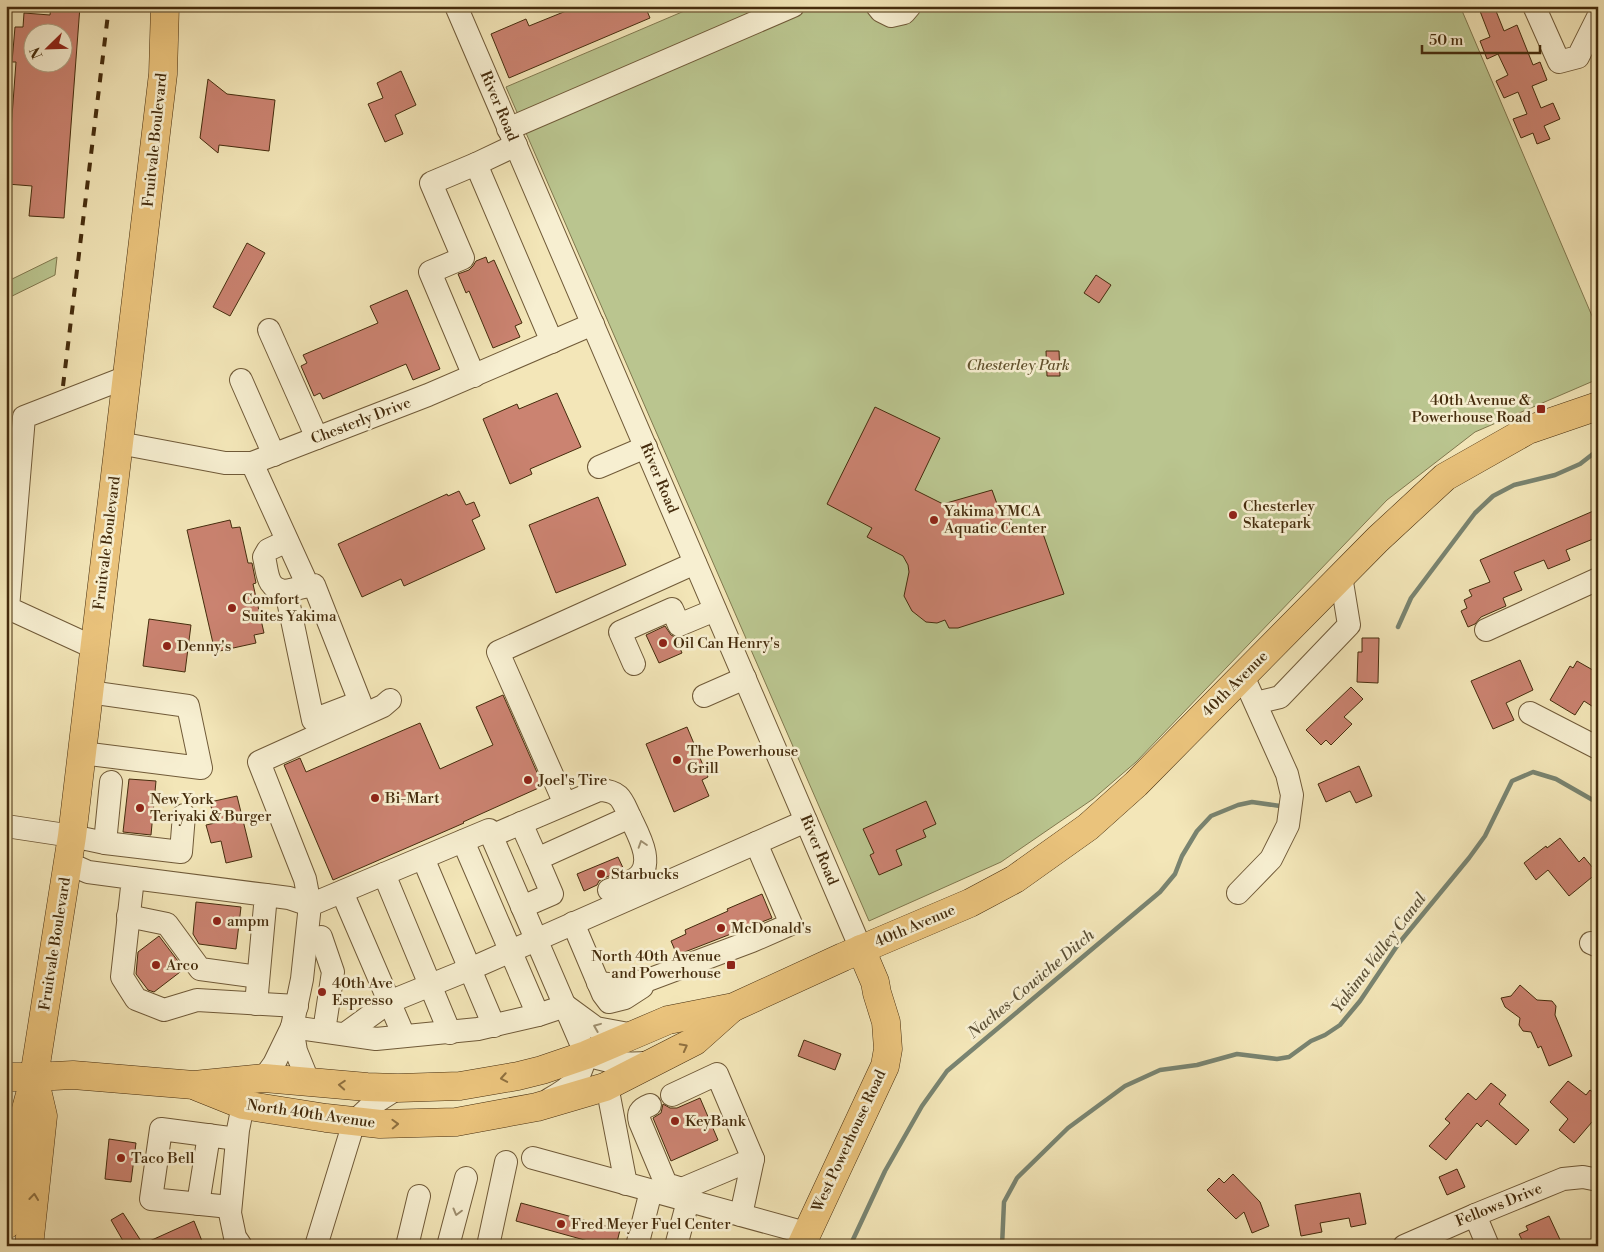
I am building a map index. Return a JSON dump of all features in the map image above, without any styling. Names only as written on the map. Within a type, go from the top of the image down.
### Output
[{"type":"main road","name":"Fruitvale Boulevard","points":[[6,1225],[18,1139],[34,1077],[72,836],[163,74],[165,6]]},
{"type":"main road","name":"40th Avenue","points":[[861,949],[970,903],[1014,879],[1088,827],[1136,784],[1378,539],[1445,477],[1528,430],[1598,406]]},
{"type":"main road","name":"North 40th Avenue","points":[[6,1077],[74,1075],[194,1085],[264,1078],[309,1083],[398,1088],[460,1086],[542,1070],[586,1055],[668,1020],[734,1007],[861,949]]},
{"type":"main road","name":"West Powerhouse Road","points":[[803,1239],[885,1066],[888,1049],[886,1022],[875,982],[861,949]]},
{"type":"main road","name":"North 40th Avenue","points":[[194,1085],[243,1104],[354,1122],[380,1124],[456,1122],[536,1107],[605,1087],[695,1042],[734,1007]]},
{"type":"main road","points":[[29,1246],[43,1116],[34,1077]]},
{"type":"street","name":"River Road","points":[[456,6],[861,949]]},
{"type":"street","points":[[474,376],[430,272],[463,258],[431,183],[476,164],[512,137],[793,6]]},
{"type":"street","points":[[877,6],[881,11],[891,16],[904,13],[910,6]]},
{"type":"street","points":[[1534,6],[1559,62],[1578,57],[1598,17]]},
{"type":"street","points":[[476,164],[552,342]]},
{"type":"street","name":"Chesterly Drive","points":[[119,443],[225,463],[252,463],[428,396],[593,324]]},
{"type":"street","points":[[269,330],[317,438]]},
{"type":"street","points":[[95,648],[8,608],[15,420],[127,377]]},
{"type":"street","points":[[241,380],[274,454]]},
{"type":"street","points":[[600,467],[646,447]]},
{"type":"street","points":[[252,463],[308,586]]},
{"type":"street","points":[[286,591],[313,720],[360,702],[314,585],[286,591],[277,590],[271,584],[264,557],[268,550],[287,541]]},
{"type":"street","points":[[565,804],[498,652],[695,563]]},
{"type":"street","points":[[1256,704],[1280,697],[1349,625],[1342,576]]},
{"type":"street","points":[[1486,630],[1598,579]]},
{"type":"street","points":[[634,664],[620,632],[672,609],[683,634],[715,610]]},
{"type":"street","points":[[1238,893],[1271,859],[1288,825],[1292,796],[1287,774],[1243,676]]},
{"type":"street","points":[[704,696],[745,678]]},
{"type":"street","points":[[82,753],[201,768],[188,706],[89,692]]},
{"type":"street","points":[[309,1083],[296,1051],[314,1025],[310,905],[305,879],[259,762],[382,706],[390,700]]},
{"type":"street","points":[[1530,713],[1598,748]]},
{"type":"street","points":[[105,843],[110,782]]},
{"type":"street","points":[[492,836],[599,790],[609,790],[620,796],[641,841],[646,860],[643,871],[636,878],[529,924]]},
{"type":"street","points":[[6,826],[105,843],[180,852],[184,815]]},
{"type":"street","points":[[538,859],[630,817]]},
{"type":"street","points":[[529,924],[573,923],[806,821]]},
{"type":"street","points":[[264,1078],[274,1064],[314,1025],[389,1002],[510,951],[552,894],[521,823]]},
{"type":"street","points":[[68,863],[88,872],[289,898],[310,905],[489,830],[586,1055],[582,1073],[576,1081],[562,1093],[536,1107]]},
{"type":"street","points":[[462,841],[538,1015]]},
{"type":"street","points":[[573,923],[603,994],[609,1002],[625,998],[657,976],[792,924],[756,843]]},
{"type":"street","points":[[423,858],[494,1026]]},
{"type":"street","points":[[384,874],[450,1033]]},
{"type":"street","points":[[133,878],[122,977],[136,999],[164,1010],[197,1000],[256,1004],[314,1025],[376,1039],[450,1033],[494,1026],[565,1006]]},
{"type":"street","points":[[342,892],[404,1036]]},
{"type":"street","points":[[256,1004],[266,895]]},
{"type":"street","points":[[128,916],[167,924],[200,969],[258,977]]},
{"type":"street","points":[[565,1006],[596,1028],[634,1034]]},
{"type":"street","points":[[542,1070],[552,1064],[560,1055],[567,1036],[565,1006]]},
{"type":"street","points":[[586,1055],[615,1064],[639,1064],[656,1061]]},
{"type":"street","points":[[672,1095],[717,1074],[752,1159],[741,1215]]},
{"type":"street","points":[[605,1087],[609,1096],[626,1184]]},
{"type":"street","points":[[316,1246],[354,1122],[373,1104],[398,1088]]},
{"type":"street","points":[[241,1246],[235,1237],[230,1207],[237,1139],[243,1104]]},
{"type":"street","points":[[650,1105],[640,1111],[640,1122],[666,1184],[685,1195],[803,1239]]},
{"type":"street","points":[[230,1207],[151,1199],[160,1129],[237,1139]]},
{"type":"street","points":[[198,1204],[209,1135]]},
{"type":"street","points":[[533,1158],[651,1191],[685,1195],[752,1159]]},
{"type":"street","points":[[488,1246],[506,1162]]},
{"type":"street","points":[[448,1246],[466,1178]]},
{"type":"street","name":"Fellows Drive","points":[[1404,1246],[1475,1214],[1563,1179],[1583,1178],[1598,1180]]},
{"type":"street","points":[[637,1246],[651,1191]]},
{"type":"street","points":[[676,1246],[685,1195]]},
{"type":"street","points":[[407,1246],[419,1196]]},
{"type":"street","points":[[1475,1214],[1488,1246]]},
{"type":"green space","name":"Chesterley Park","points":[[696,6],[1460,6],[1598,330],[1598,379],[1475,432],[1387,500],[1136,762],[1093,799],[1001,862],[869,921],[506,87]]},
{"type":"green space","points":[[57,257],[55,275],[6,299],[6,282]]},
{"type":"building","points":[[51,6],[80,6],[64,218],[29,216],[32,186],[7,184],[16,62],[12,62],[15,27],[22,27],[22,72],[72,72],[72,22],[23,22],[24,13],[50,15]]},
{"type":"building","points":[[564,6],[645,6],[650,18],[509,78],[491,34],[526,19],[529,26],[566,11]]},
{"type":"building","points":[[1478,6],[1494,6],[1504,31],[1517,25],[1533,65],[1540,62],[1547,80],[1532,86],[1541,108],[1553,103],[1560,119],[1544,126],[1550,139],[1537,144],[1533,133],[1521,138],[1513,119],[1527,114],[1518,92],[1504,98],[1496,81],[1508,75],[1498,54],[1487,59],[1480,41],[1490,37]]},
{"type":"building","points":[[401,71],[416,105],[395,115],[403,134],[385,142],[368,104],[383,98],[377,83]]},
{"type":"building","points":[[208,79],[227,94],[275,100],[269,151],[219,145],[218,153],[200,138]]},
{"type":"building","points":[[247,243],[265,253],[230,316],[213,307]]},
{"type":"building","points":[[486,257],[488,263],[494,260],[522,323],[515,326],[520,337],[493,348],[469,291],[466,293],[458,274],[469,270],[476,261]]},
{"type":"building","points":[[1096,275],[1111,285],[1099,303],[1084,293]]},
{"type":"building","points":[[407,290],[440,369],[413,380],[406,364],[323,399],[320,393],[314,396],[301,366],[307,363],[303,355],[378,323],[370,306]]},
{"type":"building","points":[[1046,351],[1059,351],[1060,376],[1047,376]]},
{"type":"building","points":[[557,393],[581,447],[530,469],[532,474],[510,484],[483,419],[517,404],[519,409]]},
{"type":"building","name":"Yakima YMCA Aquatic Center","points":[[875,407],[940,438],[915,490],[943,504],[992,490],[1001,515],[1009,512],[1014,531],[1040,525],[1064,594],[958,628],[949,628],[945,620],[937,623],[926,622],[912,611],[904,596],[909,572],[908,565],[903,556],[867,537],[872,528],[827,504]]},
{"type":"building","points":[[459,491],[466,505],[474,502],[480,516],[472,520],[485,549],[404,586],[401,579],[362,597],[338,544],[447,494],[448,496]]},
{"type":"building","points":[[598,497],[626,565],[556,593],[529,525]]},
{"type":"building","points":[[1598,509],[1598,537],[1566,550],[1570,560],[1548,569],[1544,560],[1514,572],[1522,590],[1503,598],[1506,606],[1481,617],[1475,624],[1468,627],[1461,611],[1467,608],[1464,600],[1472,596],[1469,590],[1490,582],[1480,560]]},
{"type":"building","name":"Comfort Suites Yakima","points":[[230,520],[232,528],[240,527],[248,563],[252,563],[256,583],[253,584],[264,633],[254,635],[256,643],[215,652],[187,530]]},
{"type":"building","name":"Denny's","points":[[149,619],[191,625],[185,672],[143,666]]},
{"type":"building","name":"Oil Can Henry's","points":[[665,626],[671,635],[675,637],[682,653],[659,663],[646,635]]},
{"type":"building","points":[[1362,638],[1379,638],[1378,683],[1357,682],[1358,652],[1362,652]]},
{"type":"building","points":[[1520,660],[1533,690],[1506,703],[1514,720],[1493,729],[1471,681]]},
{"type":"building","points":[[1577,661],[1598,673],[1598,710],[1584,701],[1575,715],[1550,700],[1570,666],[1573,668]]},
{"type":"building","points":[[1351,687],[1363,699],[1344,717],[1352,724],[1331,745],[1326,740],[1321,745],[1306,730]]},
{"type":"building","name":"Bi-Mart","points":[[503,695],[543,786],[333,880],[284,765],[300,758],[306,772],[420,723],[440,769],[493,745],[476,707]]},
{"type":"building","name":"The Powerhouse Grill","points":[[687,727],[708,777],[702,780],[709,796],[674,812],[646,744]]},
{"type":"building","points":[[1359,766],[1372,796],[1356,803],[1350,791],[1326,802],[1318,784]]},
{"type":"building","name":"New York Teriyaki & Burger","points":[[129,779],[156,781],[151,835],[123,832]]},
{"type":"building","points":[[237,796],[252,857],[226,863],[221,841],[211,843],[206,825],[215,823],[210,802]]},
{"type":"building","points":[[926,801],[936,824],[923,830],[926,837],[896,850],[902,865],[879,875],[870,855],[874,853],[863,829]]},
{"type":"building","points":[[1560,838],[1579,862],[1584,857],[1597,873],[1569,896],[1548,870],[1536,880],[1524,863]]},
{"type":"building","name":"Starbucks","points":[[618,857],[624,870],[604,878],[597,885],[584,891],[577,874]]},
{"type":"building","name":"McDonald's","points":[[762,894],[772,918],[677,955],[671,941],[686,934],[685,930]]},
{"type":"building","name":"ampm","points":[[196,902],[241,907],[236,949],[199,944],[193,934]]},
{"type":"building","name":"Arco","points":[[159,936],[184,969],[154,992],[148,990],[136,974],[138,952]]},
{"type":"building","points":[[1520,985],[1537,1000],[1552,1001],[1556,1006],[1555,1015],[1572,1056],[1549,1066],[1541,1046],[1538,1048],[1531,1032],[1523,1031],[1519,1025],[1520,1018],[1505,1007],[1501,998],[1511,996]]},
{"type":"building","points":[[804,1040],[841,1054],[835,1070],[798,1056]]},
{"type":"building","points":[[1568,1081],[1586,1095],[1590,1090],[1598,1096],[1598,1115],[1574,1143],[1559,1130],[1568,1119],[1550,1102]]},
{"type":"building","points":[[1491,1083],[1506,1095],[1499,1104],[1529,1130],[1516,1145],[1487,1120],[1481,1127],[1477,1123],[1446,1160],[1429,1146],[1450,1123],[1445,1119],[1468,1093],[1476,1100]]},
{"type":"building","points":[[700,1098],[718,1140],[671,1161],[653,1118],[661,1113],[663,1104],[670,1108],[677,1108]]},
{"type":"building","points":[[109,1139],[136,1143],[131,1182],[105,1179]]},
{"type":"building","points":[[1457,1169],[1465,1187],[1447,1195],[1439,1177]]},
{"type":"building","points":[[1233,1174],[1260,1202],[1269,1226],[1252,1233],[1244,1212],[1236,1219],[1207,1190],[1219,1178],[1224,1183]]},
{"type":"building","points":[[1360,1193],[1366,1224],[1351,1227],[1349,1218],[1320,1223],[1322,1232],[1301,1236],[1295,1205]]},
{"type":"building","points":[[521,1203],[620,1230],[616,1246],[606,1246],[516,1221]]},
{"type":"building","points":[[123,1213],[143,1244],[194,1221],[204,1246],[126,1246],[111,1220]]},
{"type":"building","points":[[1549,1216],[1563,1246],[1525,1246],[1519,1234],[1528,1230],[1526,1226]]},
{"type":"waterway","name":"Naches-Cowiche Ditch","points":[[1398,627],[1411,598],[1475,513],[1493,496],[1514,485],[1555,475],[1580,464],[1598,450]]},
{"type":"waterway","name":"Yakima Valley Canal","points":[[1002,1246],[1004,1202],[1017,1178],[1068,1128],[1125,1086],[1160,1070],[1197,1065],[1237,1054],[1277,1059],[1289,1057],[1311,1041],[1325,1035],[1340,1025],[1360,1001],[1399,943],[1485,836],[1512,781],[1533,772],[1556,779],[1598,803]]},
{"type":"waterway","name":"Naches-Cowiche Ditch","points":[[850,1246],[885,1171],[922,1106],[947,1071],[1160,892],[1175,874],[1182,856],[1197,831],[1211,816],[1238,805],[1252,802],[1280,806]]},
{"type":"railway","points":[[63,386],[109,6]]},
{"type":"place","name":"40th Avenue & Powerhouse Road","points":[[1541,409]]},
{"type":"place","name":"Chesterley Skatepark","points":[[1233,515]]},
{"type":"place","name":"Yakima YMCA Aquatic Center","points":[[934,520]]},
{"type":"place","name":"Comfort Suites Yakima","points":[[232,608]]},
{"type":"place","name":"Oil Can Henry's","points":[[663,643]]},
{"type":"place","name":"Denny's","points":[[167,646]]},
{"type":"place","name":"The Powerhouse Grill","points":[[677,760]]},
{"type":"place","name":"Joel's Tire","points":[[528,780]]},
{"type":"place","name":"Bi-Mart","points":[[375,798]]},
{"type":"place","name":"New York Teriyaki & Burger","points":[[140,808]]},
{"type":"place","name":"Starbucks","points":[[601,874]]},
{"type":"place","name":"ampm","points":[[217,921]]},
{"type":"place","name":"McDonald's","points":[[721,928]]},
{"type":"place","name":"Arco","points":[[156,965]]},
{"type":"place","name":"North 40th Avenue and Powerhouse","points":[[731,965]]},
{"type":"place","name":"40th Ave Espresso","points":[[322,992]]},
{"type":"place","name":"KeyBank","points":[[675,1121]]},
{"type":"place","name":"Taco Bell","points":[[121,1158]]},
{"type":"place","name":"Fred Meyer Fuel Center","points":[[561,1224]]}]
